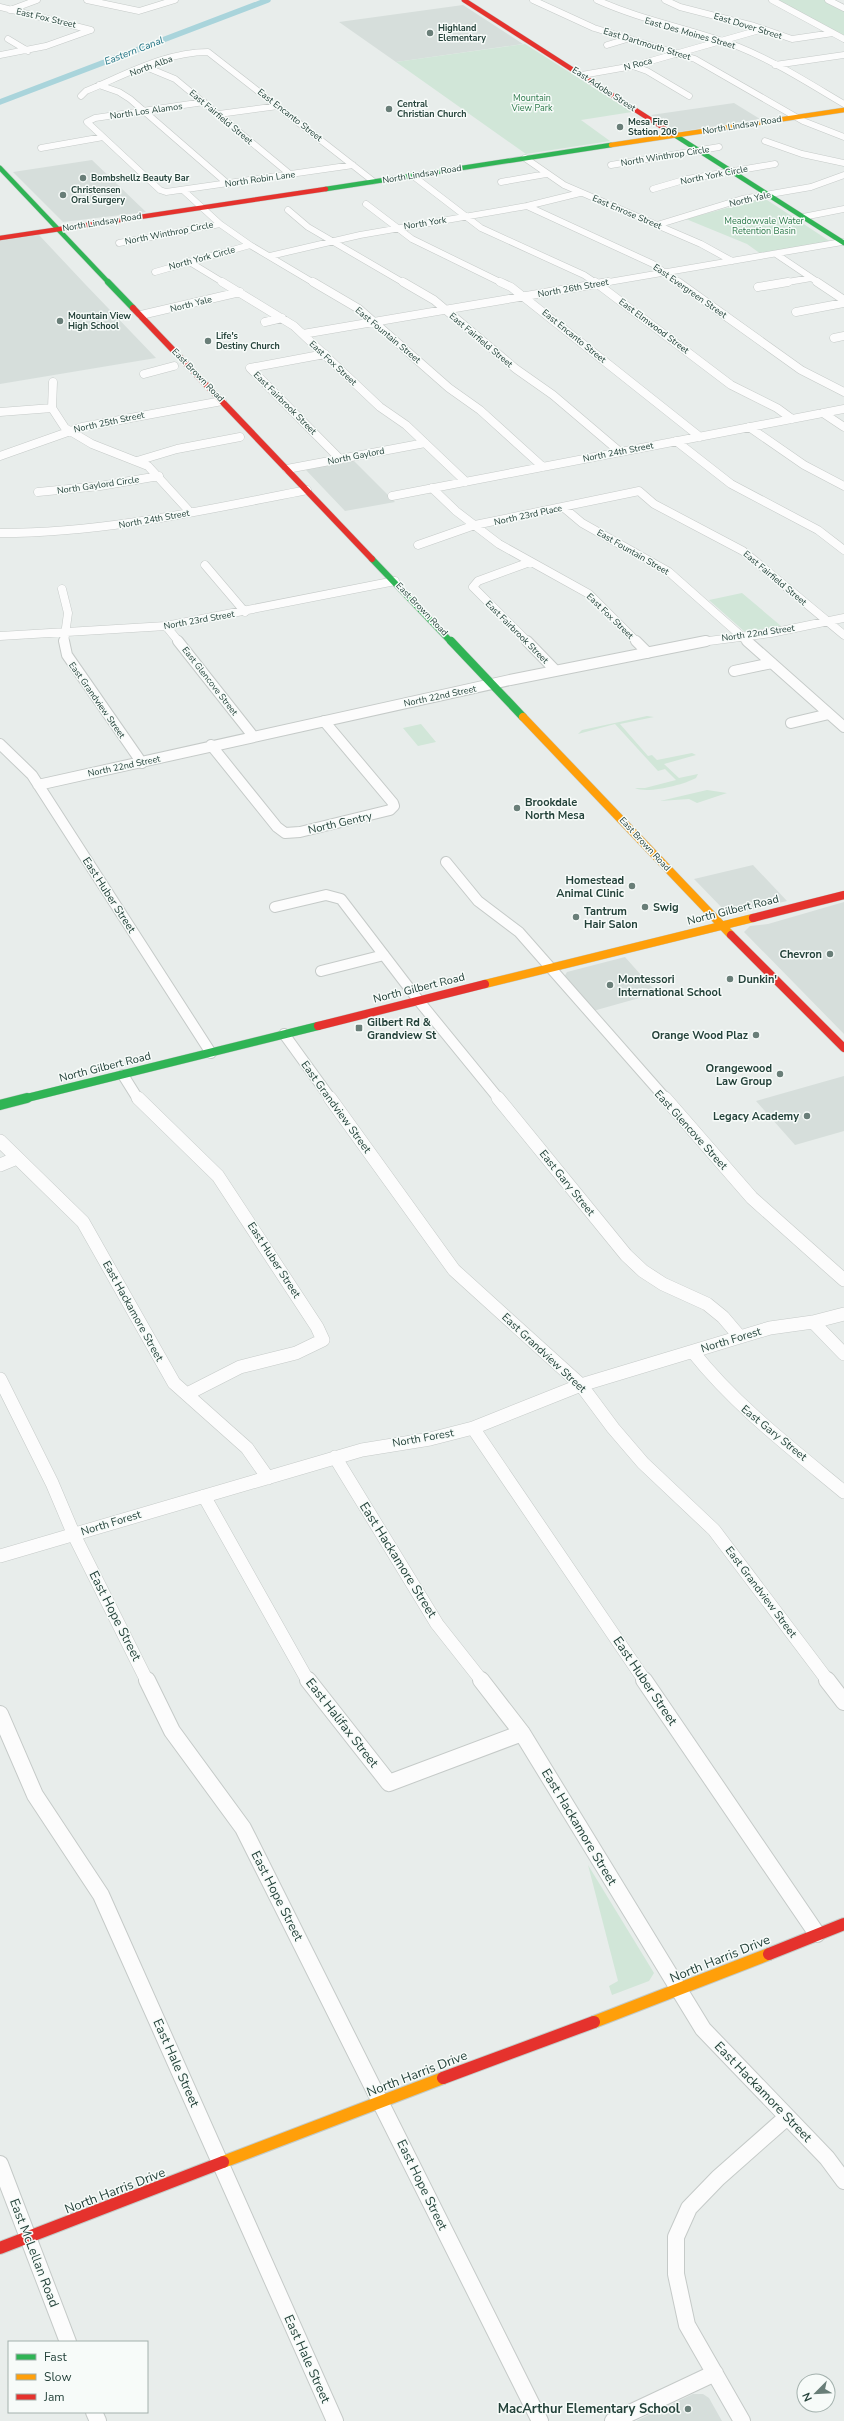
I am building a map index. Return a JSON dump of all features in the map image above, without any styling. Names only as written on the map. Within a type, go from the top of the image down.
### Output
[{"type":"main road","name":"East Adobe Street","points":[[464,0],[843,243]]},
{"type":"main road","name":"North Lindsay Road","points":[[0,238],[844,110]]},
{"type":"main road","name":"East Brown Road","points":[[0,168],[494,684],[722,925],[844,1048]]},
{"type":"main road","name":"North Gilbert Road","points":[[0,1105],[844,894]]},
{"type":"main road","name":"North Harris Drive","points":[[0,2248],[222,2164],[381,2101],[679,1990],[844,1924]]},
{"type":"street","points":[[0,13],[37,0]]},
{"type":"street","points":[[87,0],[139,11],[175,0]]},
{"type":"street","name":"East Dartmouth Street","points":[[533,0],[581,23],[627,39],[679,53],[711,67],[796,117],[819,129],[844,137]]},
{"type":"street","name":"East Des Moines Street","points":[[597,0],[640,18],[721,41],[776,65],[844,104]]},
{"type":"street","name":"East Dover Street","points":[[665,0],[792,39],[833,33]]},
{"type":"street","points":[[772,0],[844,39]]},
{"type":"street","points":[[828,0],[844,8]]},
{"type":"street","name":"East Fox Street","points":[[0,7],[91,30],[59,42],[28,51]]},
{"type":"street","points":[[704,13],[715,9]]},
{"type":"street","name":"N Roca","points":[[582,75],[633,66],[763,29]]},
{"type":"street","points":[[8,39],[28,51]]},
{"type":"street","points":[[607,46],[627,39]]},
{"type":"street","points":[[0,55],[28,51]]},
{"type":"street","name":"North Alba","points":[[81,96],[86,91],[146,67],[179,56],[205,51]]},
{"type":"street","name":"East Encanto Street","points":[[205,51],[211,53],[373,181]]},
{"type":"street","points":[[776,65],[844,55]]},
{"type":"street","points":[[633,66],[647,71],[689,96]]},
{"type":"street","name":"East Fairfield Street","points":[[146,67],[172,77],[219,114],[291,175]]},
{"type":"street","points":[[99,86],[124,94],[228,184]]},
{"type":"street","name":"North Los Alamos","points":[[103,137],[87,123],[88,120],[204,102]]},
{"type":"street","points":[[219,114],[278,106]]},
{"type":"street","points":[[41,148],[54,144],[103,137]]},
{"type":"street","name":"North Robin Lane","points":[[103,137],[160,190],[166,192],[184,191],[353,165]]},
{"type":"street","points":[[765,141],[802,154],[844,163]]},
{"type":"street","name":"North Winthrop Circle","points":[[611,165],[719,147]]},
{"type":"street","name":"East Enrose Street","points":[[525,158],[546,174],[580,193],[717,251],[732,261]]},
{"type":"street","name":"North York Circle","points":[[653,189],[687,179],[775,164]]},
{"type":"street","points":[[501,182],[546,174]]},
{"type":"street","name":"East Elmwood Street","points":[[412,175],[464,217],[486,232],[584,275],[731,385],[777,408],[792,419]]},
{"type":"street","name":"North Yale","points":[[657,225],[735,201],[811,187],[844,175]]},
{"type":"street","points":[[184,191],[202,207]]},
{"type":"street","name":"North York","points":[[270,256],[395,228],[527,206],[580,193]]},
{"type":"street","name":"East Encanto Street","points":[[366,204],[395,228],[412,239],[512,287],[700,436]]},
{"type":"street","name":"East Evergreen Street","points":[[527,206],[667,272],[801,370],[844,392]]},
{"type":"street","name":"East Fountain Street","points":[[202,207],[220,224],[250,245],[359,309],[449,388],[480,410],[543,467]]},
{"type":"street","points":[[803,217],[844,209]]},
{"type":"street","name":"East Fairfield Street","points":[[288,210],[308,227],[332,242],[434,300],[516,369],[553,395],[620,452]]},
{"type":"street","name":"North Winthrop Circle","points":[[119,242],[220,224]]},
{"type":"street","name":"North 26th Street","points":[[303,334],[843,243]]},
{"type":"street","name":"North York Circle","points":[[155,272],[188,261],[250,245]]},
{"type":"street","points":[[776,254],[844,300]]},
{"type":"street","name":"East Fox Street","points":[[188,261],[282,318],[303,334],[380,407],[406,425],[466,482]]},
{"type":"street","points":[[758,287],[812,278]]},
{"type":"street","name":"North Yale","points":[[141,315],[240,292]]},
{"type":"street","points":[[796,312],[844,303]]},
{"type":"street","points":[[265,322],[282,318]]},
{"type":"street","points":[[834,338],[844,336]]},
{"type":"street","name":"East Fairbrook Street","points":[[325,354],[250,368],[340,459]]},
{"type":"street","points":[[144,374],[174,366]]},
{"type":"street","points":[[53,382],[52,408],[58,419],[69,430],[92,444],[138,461],[159,476],[190,512]]},
{"type":"street","name":"North 25th Street","points":[[0,456],[69,430],[102,422],[222,401]]},
{"type":"street","points":[[0,412],[52,408]]},
{"type":"street","name":"North 24th Street","points":[[392,496],[844,409]]},
{"type":"street","points":[[823,413],[844,428]]},
{"type":"street","points":[[749,427],[804,465],[844,486]]},
{"type":"street","points":[[138,461],[177,449],[240,437]]},
{"type":"street","points":[[676,441],[731,484],[818,530],[844,550]]},
{"type":"street","name":"North Gaylord","points":[[287,469],[425,443]]},
{"type":"street","name":"North Gaylord Circle","points":[[38,492],[95,487],[159,476]]},
{"type":"street","name":"East Fox Street","points":[[432,488],[475,526],[499,544],[589,594],[648,653]]},
{"type":"street","name":"North 24th Street","points":[[0,533],[82,531],[307,490]]},
{"type":"street","name":"East Fairfield Street","points":[[639,491],[654,504],[743,551],[844,635]]},
{"type":"street","name":"North 23rd Place","points":[[418,545],[475,526],[639,491]]},
{"type":"street","name":"East Fountain Street","points":[[563,507],[582,523],[669,572],[844,727]]},
{"type":"street","name":"East Fairbrook Street","points":[[530,562],[478,581],[473,587],[556,671]]},
{"type":"street","points":[[205,565],[245,612]]},
{"type":"street","name":"North 23rd Street","points":[[0,636],[166,626],[245,612],[395,581]]},
{"type":"street","name":"East Grandview Street","points":[[62,589],[68,613],[64,646],[72,664],[142,763]]},
{"type":"street","name":"North 22nd Street","points":[[38,785],[142,763],[211,745],[324,720],[556,671],[844,618]]},
{"type":"street","name":"East Glencove Street","points":[[166,626],[253,736]]},
{"type":"street","points":[[734,671],[772,663]]},
{"type":"street","points":[[791,723],[829,714]]},
{"type":"street","name":"North Gentry","points":[[211,745],[277,827],[286,833],[381,813],[393,808],[391,801],[324,720]]},
{"type":"street","name":"East Huber Street","points":[[0,744],[21,763],[38,785],[211,1053]]},
{"type":"street","name":"East Glencove Street","points":[[446,862],[478,901],[515,928],[752,1198],[833,1268],[844,1280]]},
{"type":"street","name":"East Gary Street","points":[[275,907],[322,896],[338,897],[419,1001],[626,1255],[643,1271],[663,1284],[707,1304],[723,1317],[740,1337]]},
{"type":"street","points":[[321,971],[384,955]]},
{"type":"street","name":"East Grandview Street","points":[[284,1034],[454,1270],[581,1385],[613,1428],[643,1463],[714,1530],[844,1702]]},
{"type":"street","name":"East Huber Street","points":[[123,1075],[138,1099],[218,1176],[318,1327],[323,1340],[304,1350],[236,1369],[187,1394]]},
{"type":"street","name":"East Hackamore Street","points":[[0,1141],[83,1222],[174,1383],[247,1448],[268,1478]]},
{"type":"street","points":[[0,1165],[17,1158]]},
{"type":"street","name":"North Forest","points":[[0,1556],[335,1457],[362,1450],[430,1439],[473,1428],[581,1385],[770,1328],[814,1322],[844,1314]]},
{"type":"street","points":[[814,1322],[844,1354]]},
{"type":"street","name":"East Gary Street","points":[[693,1352],[715,1380],[739,1404],[844,1492]]},
{"type":"street","name":"East Hope Street","points":[[0,1379],[52,1483],[74,1534],[172,1731],[243,1828],[540,2421]]},
{"type":"street","name":"East Huber Street","points":[[473,1428],[817,1934]]},
{"type":"street","name":"East Hackamore Street","points":[[335,1457],[437,1624],[522,1733],[703,2029],[827,2158],[844,2181]]},
{"type":"street","name":"East Halifax Street","points":[[204,1496],[311,1686],[389,1783],[522,1733]]},
{"type":"street","name":"East Hale Street","points":[[0,1714],[35,1795],[101,1895],[222,2164],[335,2421]]},
{"type":"street","points":[[742,2421],[687,2325],[676,2274],[676,2238],[689,2208],[718,2178],[786,2117]]},
{"type":"street","name":"East McLellan Road","points":[[0,2164],[68,2341]]},
{"type":"street","points":[[613,2421],[715,2373]]},
{"type":"shaded area","name":"Highland Elementary","points":[[463,5],[523,44],[396,62],[339,22]]},
{"type":"shaded area","points":[[734,103],[760,119],[677,132],[651,115]]},
{"type":"shaded area","points":[[92,160],[146,212],[63,222],[13,172]]},
{"type":"shaded area","name":"Mountain View High School","points":[[39,235],[156,358],[0,384],[0,241]]},
{"type":"shaded area","points":[[353,460],[395,502],[345,511],[305,469]]},
{"type":"shaded area","points":[[753,865],[787,901],[736,913],[726,912],[694,879]]},
{"type":"shaded area","points":[[844,902],[844,1034],[744,932],[750,926],[768,924]]},
{"type":"shaded area","name":"Montessori International School","points":[[625,957],[657,993],[593,1011],[564,977],[567,972]]},
{"type":"shaded area","name":"Legacy Academy","points":[[844,1076],[844,1131],[795,1145],[756,1101]]},
{"type":"shaded area","name":"MacArthur Elementary School","points":[[693,2394],[703,2394],[709,2398],[722,2421],[636,2421]]},
{"type":"green space","points":[[774,0],[825,0],[844,10],[844,38]]},
{"type":"green space","name":"Mountain View Park","points":[[525,44],[632,112],[581,120],[610,141],[526,154],[396,62]]},
{"type":"green space","name":"Meadowvale Water Retention Basin","points":[[764,198],[831,242],[761,254],[747,244],[686,219]]},
{"type":"green space","points":[[742,593],[781,626],[745,632],[709,600]]},
{"type":"green space","points":[[647,716],[654,717],[620,724],[648,756],[652,755],[657,760],[692,753],[696,755],[664,764],[679,778],[698,774],[696,778],[666,788],[641,790],[635,788],[645,788],[676,780],[665,769],[658,771],[615,724],[578,734],[582,730]]},
{"type":"green space","points":[[421,724],[436,742],[418,746],[403,728]]},
{"type":"green space","points":[[707,790],[727,793],[697,803],[689,799],[660,801]]},
{"type":"green space","points":[[588,1865],[654,1973],[649,1981],[612,1995],[609,1986],[618,1981]]},
{"type":"waterway","name":"Eastern Canal","points":[[0,102],[268,0]]},
{"type":"traffic: fast","points":[[673,134],[844,243]]},
{"type":"traffic: fast","points":[[326,189],[611,145]]},
{"type":"traffic: fast","points":[[0,168],[133,308]]},
{"type":"traffic: fast","points":[[372,559],[523,717]]},
{"type":"traffic: fast","points":[[0,1105],[318,1026]]},
{"type":"traffic: slow","points":[[611,145],[844,110]]},
{"type":"traffic: slow","points":[[523,717],[731,935]]},
{"type":"traffic: slow","points":[[485,984],[753,918]]},
{"type":"traffic: slow","points":[[594,2022],[769,1954]]},
{"type":"traffic: slow","points":[[223,2162],[443,2078]]},
{"type":"traffic: jam","points":[[464,0],[673,134]]},
{"type":"traffic: jam","points":[[0,238],[326,189]]},
{"type":"traffic: jam","points":[[133,308],[372,559]]},
{"type":"traffic: jam","points":[[753,918],[844,895]]},
{"type":"traffic: jam","points":[[731,935],[844,1048]]},
{"type":"traffic: jam","points":[[318,1026],[485,984]]},
{"type":"traffic: jam","points":[[769,1954],[844,1924]]},
{"type":"traffic: jam","points":[[443,2078],[594,2022]]},
{"type":"traffic: jam","points":[[0,2248],[223,2162]]},
{"type":"place","name":"Highland Elementary","points":[[430,33]]},
{"type":"place","name":"Central Christian Church","points":[[389,109]]},
{"type":"place","name":"Mesa Fire Station 206","points":[[620,127]]},
{"type":"place","name":"Bombshellz Beauty Bar","points":[[83,178]]},
{"type":"place","name":"Christensen Oral Surgery","points":[[63,195]]},
{"type":"place","name":"Mountain View High School","points":[[60,321]]},
{"type":"place","name":"Life's Destiny Church","points":[[208,341]]},
{"type":"place","name":"Brookdale North Mesa","points":[[517,808]]},
{"type":"place","name":"Homestead Animal Clinic","points":[[632,886]]},
{"type":"place","name":"Swig","points":[[645,907]]},
{"type":"place","name":"Tantrum Hair Salon","points":[[576,917]]},
{"type":"place","name":"Chevron","points":[[830,954]]},
{"type":"place","name":"Dunkin'","points":[[730,979]]},
{"type":"place","name":"Montessori International School","points":[[610,985]]},
{"type":"place","name":"Gilbert Rd & Grandview St","points":[[359,1028]]},
{"type":"place","name":"Orange Wood Plaz","points":[[756,1035]]},
{"type":"place","name":"Orangewood Law Group","points":[[780,1074]]},
{"type":"place","name":"Legacy Academy","points":[[807,1116]]},
{"type":"place","name":"MacArthur Elementary School","points":[[688,2409]]}]
